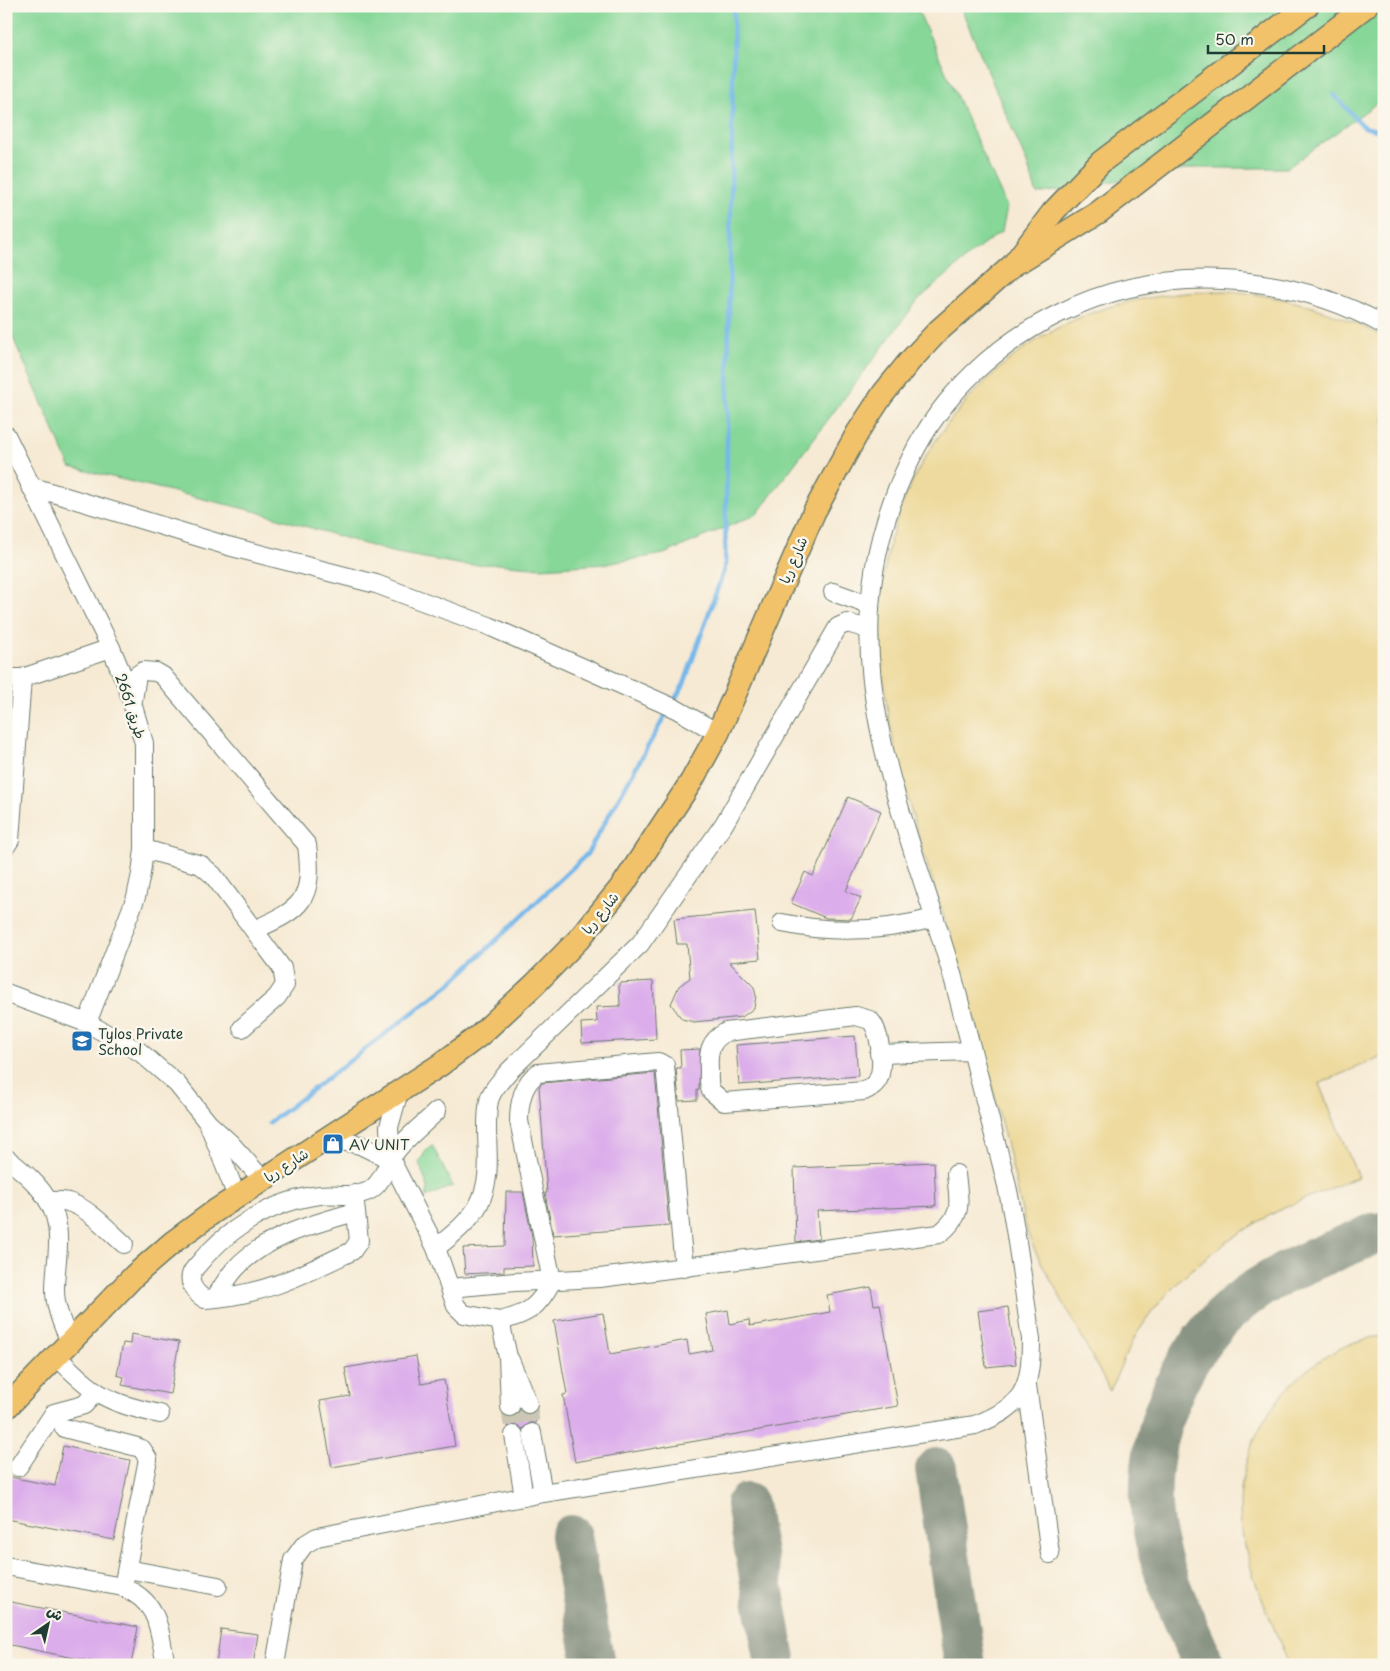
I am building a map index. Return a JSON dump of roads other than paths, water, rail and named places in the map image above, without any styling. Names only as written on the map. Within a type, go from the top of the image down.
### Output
[{"type":"main road","points":[[1013,265],[1053,212],[1101,162],[1307,6]]},
{"type":"main road","points":[[1013,265],[1071,231],[1098,212],[1366,6]]},
{"type":"main road","name":"شارع ريا","points":[[6,1408],[134,1275],[173,1242],[262,1180],[398,1095],[480,1035],[536,984],[579,939],[622,885],[661,830],[691,782],[718,733],[814,512],[858,432],[883,394],[909,362],[938,331],[1013,265]]},
{"type":"street","points":[[1050,1554],[1027,1385],[1031,1362],[1031,1339],[1010,1199],[953,980],[898,805],[881,738],[870,668],[868,629],[874,562],[884,522],[898,484],[933,421],[974,372],[1017,337],[1051,317],[1105,293],[1130,287],[1204,280],[1252,283],[1299,291],[1345,306],[1384,325]]},
{"type":"street","name":"طريق 2661","points":[[6,435],[111,648],[133,704],[144,744],[144,849],[136,897],[87,1023]]},
{"type":"street","points":[[30,486],[228,546],[376,584],[489,626],[668,706],[718,733]]},
{"type":"street","points":[[833,592],[869,606]]},
{"type":"street","points":[[436,1248],[470,1216],[484,1191],[489,1167],[488,1115],[491,1094],[508,1072],[640,944],[724,824],[838,626],[847,623],[868,629]]},
{"type":"street","points":[[6,846],[10,840],[14,678],[111,648]]},
{"type":"street","points":[[133,704],[137,676],[143,671],[150,671],[163,676],[307,845],[311,872],[300,903],[292,911],[254,930]]},
{"type":"street","points":[[144,849],[201,865],[213,875],[282,968],[285,985],[277,997],[242,1028]]},
{"type":"street","points":[[782,923],[818,929],[859,931],[906,925],[934,918]]},
{"type":"street","points":[[6,993],[87,1023],[147,1057],[177,1084],[209,1124],[230,1143],[262,1180]]},
{"type":"street","points":[[861,1016],[870,1020],[877,1028],[879,1054],[880,1074],[878,1081],[864,1091],[724,1102],[713,1094],[709,1087],[709,1052],[715,1040],[726,1032],[861,1016]]},
{"type":"street","points":[[879,1054],[972,1051]]},
{"type":"street","points":[[398,1095],[389,1127],[391,1160],[436,1248],[456,1306],[464,1314],[500,1321],[522,1316],[541,1301],[552,1281],[521,1137],[519,1104],[528,1083],[538,1073],[658,1062],[666,1069],[684,1268]]},
{"type":"street","points":[[215,1298],[233,1270],[266,1244],[355,1203],[380,1180],[394,1154],[437,1111]]},
{"type":"street","points":[[209,1124],[237,1197]]},
{"type":"street","points":[[327,1138],[360,1145],[391,1160]]},
{"type":"street","points":[[6,1158],[32,1178],[48,1200],[55,1218],[59,1254],[56,1274],[57,1308],[63,1349],[95,1393],[130,1407],[160,1414]]},
{"type":"street","points":[[450,1288],[600,1278],[684,1268],[750,1257],[939,1234],[954,1221],[958,1213],[956,1174]]},
{"type":"street","points":[[331,1194],[355,1203],[359,1241],[352,1251],[269,1289],[205,1299],[198,1295],[192,1286],[191,1274],[196,1266],[235,1230],[263,1212],[295,1200],[331,1194]]},
{"type":"street","points":[[48,1200],[67,1202],[77,1206],[93,1216],[124,1244]]},
{"type":"street","points":[[500,1321],[508,1357],[510,1407]]},
{"type":"street","points":[[508,1357],[520,1381],[528,1404]]},
{"type":"street","points":[[275,1665],[291,1568],[298,1552],[310,1541],[325,1536],[524,1496],[975,1425],[997,1416],[1012,1405],[1027,1385]]},
{"type":"street","points":[[18,1467],[54,1413],[84,1404],[95,1393]]},
{"type":"street","points":[[64,1428],[137,1447],[142,1449],[148,1459],[123,1587]]},
{"type":"street","points":[[532,1433],[543,1493]]},
{"type":"street","points":[[514,1436],[524,1496]]},
{"type":"street","points":[[6,1566],[123,1587],[139,1594],[151,1607],[156,1616],[166,1665]]},
{"type":"street","points":[[127,1569],[218,1586]]},
{"type":"waterway","points":[[673,702],[684,684],[725,567],[734,6]]},
{"type":"waterway","points":[[1334,95],[1364,127],[1384,132]]},
{"type":"waterway","points":[[269,1123],[450,984],[587,854],[669,709]]},
{"type":"tunnel","points":[[528,1404],[532,1433]]},
{"type":"tunnel","points":[[510,1407],[514,1435]]},
{"type":"place","name":"Tylos Private School","points":[[82,1041]]},
{"type":"place","name":"AV UNIT","points":[[333,1144]]}]
